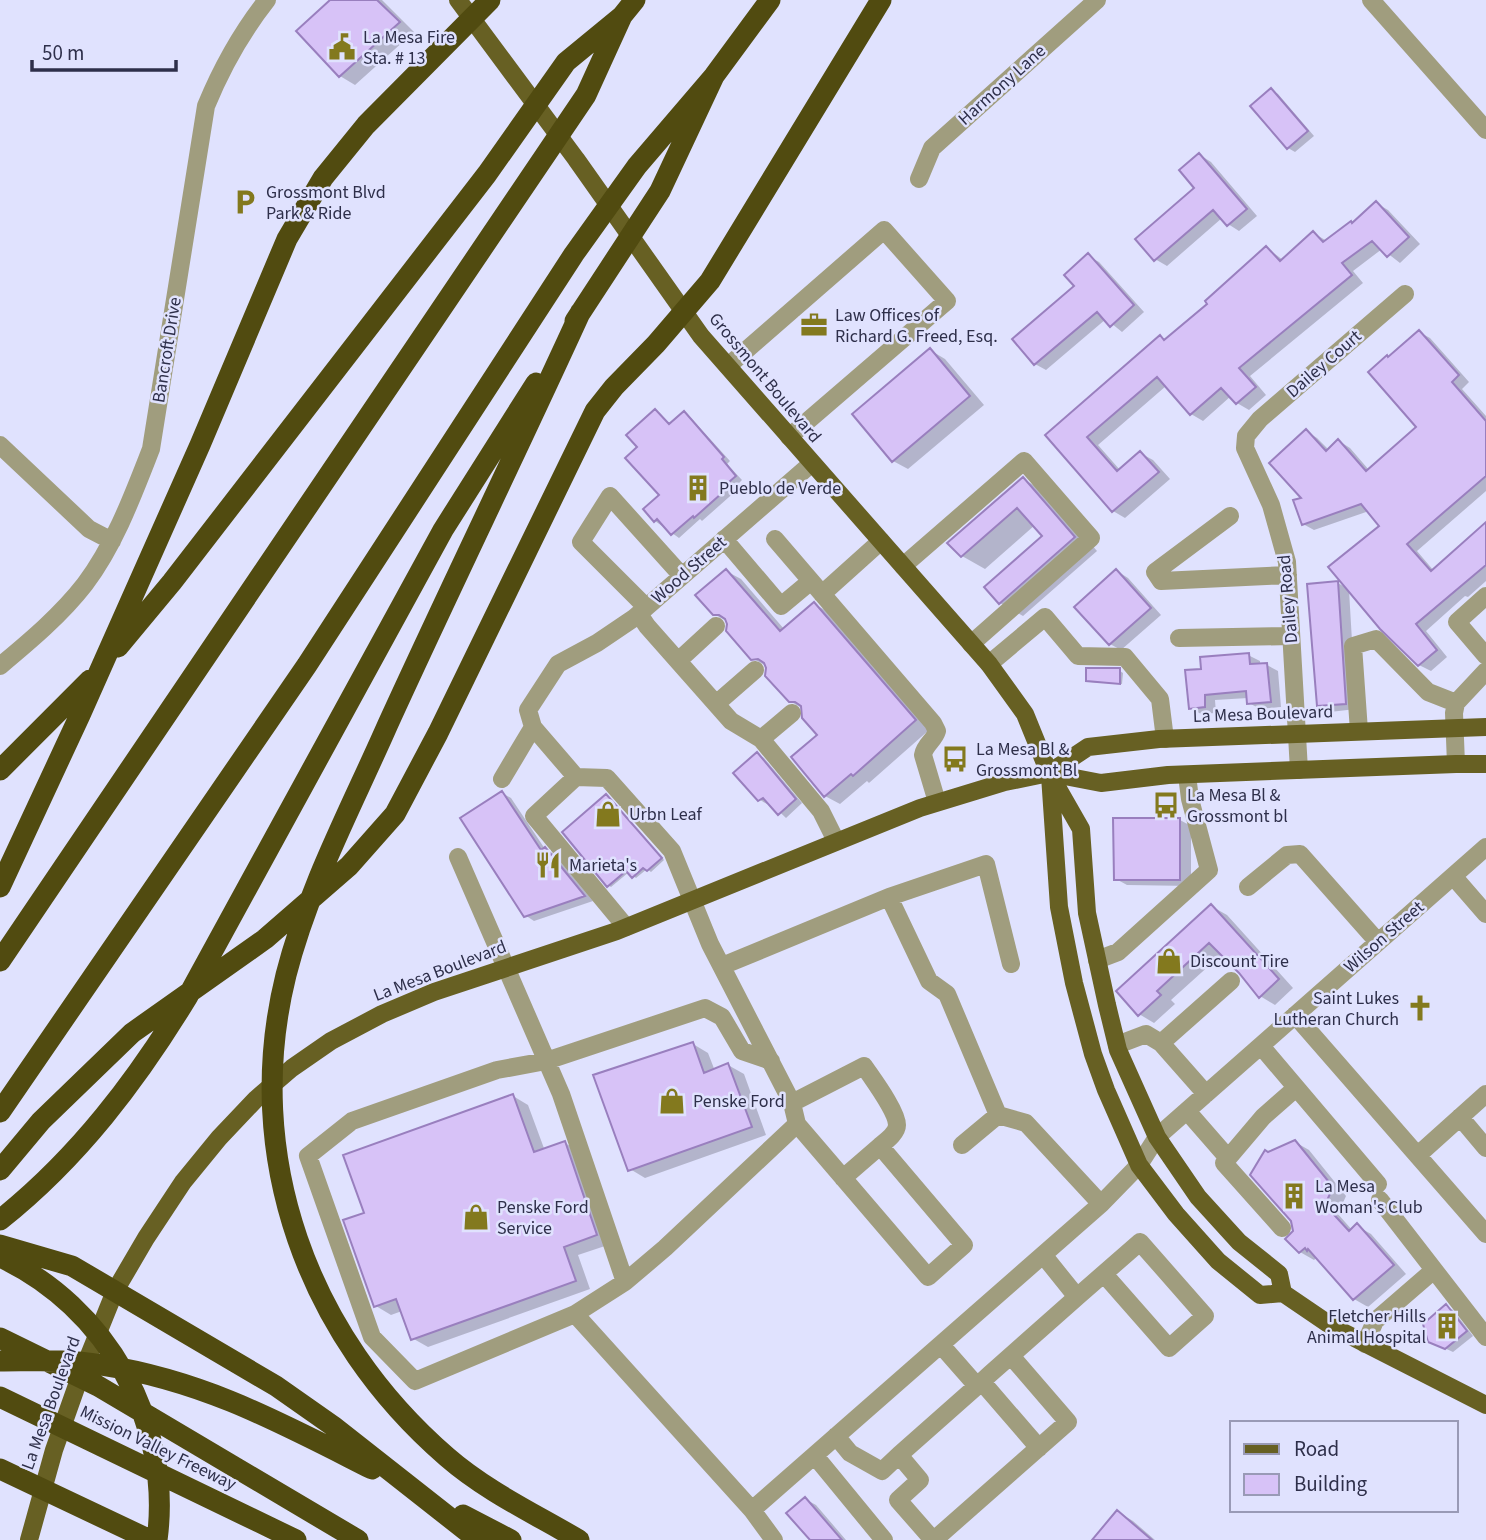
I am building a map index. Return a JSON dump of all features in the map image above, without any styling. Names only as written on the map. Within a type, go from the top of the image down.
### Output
[{"type":"highway","points":[[1,886],[200,444],[287,239],[323,178],[366,125],[491,0]]},
{"type":"highway","points":[[0,1112],[307,665],[574,254],[637,166],[713,76],[770,0]]},
{"type":"highway","points":[[0,1170],[41,1121],[132,1033],[265,939],[349,866],[395,814],[438,733],[596,411],[614,387],[684,313],[710,281],[881,0]]},
{"type":"highway","points":[[0,770],[85,686],[172,582],[487,174],[566,62],[629,8]]},
{"type":"highway","points":[[0,961],[586,95],[629,8]]},
{"type":"highway","points":[[0,1220],[69,1157],[113,1107],[154,1052],[188,996],[443,530],[660,191],[713,76]]},
{"type":"highway","points":[[579,1540],[482,1483],[449,1459],[407,1421],[348,1347],[305,1262],[289,1214],[278,1162],[272,1090],[278,1015],[298,933],[436,618],[582,311]]},
{"type":"highway","points":[[0,1245],[72,1266],[276,1386],[333,1426],[478,1540]]},
{"type":"highway","points":[[0,1257],[48,1283],[100,1334],[120,1364],[134,1392],[155,1451],[160,1503],[157,1540]]},
{"type":"highway","points":[[0,1338],[118,1397],[358,1540]]},
{"type":"highway","points":[[0,1361],[100,1364],[181,1382],[222,1396],[258,1411],[511,1540]]},
{"type":"highway","name":"Mission Valley Freeway","points":[[0,1397],[296,1540]]},
{"type":"highway","points":[[0,1469],[150,1540]]},
{"type":"main road","name":"Grossmont Boulevard","points":[[458,0],[684,313],[811,464],[989,664],[1025,714],[1049,773],[1081,829],[1087,913],[1117,1045],[1157,1138],[1198,1197],[1239,1242],[1279,1274],[1283,1293]]},
{"type":"main road","name":"La Mesa Boulevard","points":[[29,1540],[58,1437],[115,1292],[146,1238],[190,1173],[219,1138],[292,1068],[331,1041],[382,1014],[434,992],[626,927],[937,802],[1005,782],[1049,773],[1088,747],[1166,739],[1486,727]]},
{"type":"main road","name":"La Mesa Boulevard","points":[[1049,773],[1101,783],[1187,775],[1486,764]]},
{"type":"main road","name":"Grossmont Boulevard","points":[[1049,773],[1059,907],[1074,984],[1093,1054],[1139,1165],[1218,1261],[1260,1295],[1283,1293],[1332,1327],[1486,1405]]},
{"type":"street","name":"Bancroft Drive","points":[[0,666],[39,633],[85,584],[111,541],[133,495],[151,449],[206,106],[220,70],[246,26],[267,0]]},
{"type":"street","name":"Harmony Lane","points":[[919,179],[932,148],[1097,0]]},
{"type":"street","points":[[1371,0],[1486,130]]},
{"type":"street","points":[[728,366],[884,230],[947,301],[789,438]]},
{"type":"street","name":"Dailey Court","points":[[1246,436],[1260,419],[1405,294]]},
{"type":"street","name":"Dailey Road","points":[[1246,436],[1245,448],[1271,505],[1287,562],[1299,770]]},
{"type":"street","points":[[0,445],[89,529],[111,541]]},
{"type":"street","points":[[903,566],[1024,461],[1091,538],[971,644]]},
{"type":"street","name":"Wood Street","points":[[533,727],[528,710],[558,664],[597,643],[642,610],[811,464]]},
{"type":"street","points":[[682,576],[610,496],[581,542],[642,610],[647,626],[731,721],[761,739],[821,811],[836,841]]},
{"type":"street","points":[[1230,516],[1155,572],[1161,581],[1288,575]]},
{"type":"street","points":[[724,539],[781,606],[816,587],[881,541]]},
{"type":"street","points":[[775,539],[933,723],[936,736],[924,748],[923,755],[937,802]]},
{"type":"street","points":[[1486,596],[1457,622],[1486,656]]},
{"type":"street","points":[[989,664],[1045,617],[1078,656],[1125,657],[1160,699],[1166,739]]},
{"type":"street","points":[[678,661],[716,626]]},
{"type":"street","points":[[1179,638],[1291,636]]},
{"type":"street","points":[[1359,731],[1353,646],[1376,639],[1428,692],[1456,703]]},
{"type":"street","points":[[716,704],[755,670]]},
{"type":"street","points":[[1456,764],[1456,703],[1486,671]]},
{"type":"street","points":[[761,739],[792,713]]},
{"type":"street","points":[[502,779],[533,727],[576,777]]},
{"type":"street","points":[[1097,960],[1118,952],[1209,870],[1190,799],[1187,775]]},
{"type":"street","points":[[626,927],[534,816],[576,777],[607,778],[672,851],[722,966],[792,1103],[797,1124],[928,1277],[964,1245],[880,1146]]},
{"type":"street","name":"Wilson Street","points":[[752,1510],[1044,1256],[1139,1165],[1157,1138],[1486,847]]},
{"type":"street","points":[[1248,887],[1287,855],[1300,854],[1378,942]]},
{"type":"street","points":[[458,857],[561,1094],[625,1282]]},
{"type":"street","points":[[722,966],[889,897],[986,864],[1011,964]]},
{"type":"street","points":[[1453,876],[1486,914]]},
{"type":"street","points":[[889,897],[929,981],[947,994],[998,1115]]},
{"type":"street","points":[[1161,1043],[1231,981]]},
{"type":"street","points":[[771,1061],[742,1051],[722,1017],[705,1009],[546,1060],[497,1070],[352,1121],[308,1156],[372,1337],[415,1381],[575,1314],[625,1282],[666,1248],[797,1124]]},
{"type":"street","points":[[1295,1015],[1486,1234]]},
{"type":"street","points":[[1117,1045],[1146,1034],[1161,1043],[1206,1094]]},
{"type":"street","points":[[1261,1046],[1379,1192],[1486,1337]]},
{"type":"street","points":[[792,1103],[864,1066],[898,1124],[895,1131],[880,1146],[843,1178]]},
{"type":"street","points":[[1282,1228],[1224,1163],[1263,1116],[1296,1088]]},
{"type":"street","points":[[1418,1155],[1486,1094]]},
{"type":"street","points":[[1187,1111],[1228,1158]]},
{"type":"street","points":[[962,1145],[998,1115]]},
{"type":"street","points":[[998,1115],[1026,1123],[1101,1204]]},
{"type":"street","points":[[1460,1118],[1486,1148]]},
{"type":"street","points":[[836,1437],[850,1453],[882,1471],[1140,1242],[1205,1316],[1169,1348],[1104,1274]]},
{"type":"street","points":[[1044,1256],[1077,1297]]},
{"type":"street","points":[[1365,1344],[1375,1321],[1434,1270]]},
{"type":"street","points":[[575,1314],[752,1510],[774,1540]]},
{"type":"street","points":[[942,1345],[983,1380],[1039,1448]]},
{"type":"street","points":[[899,1455],[920,1480],[898,1500],[934,1540],[1068,1422],[1011,1356]]},
{"type":"street","points":[[814,1456],[884,1540]]},
{"type":"building","name":"La Mesa Fire Sta. # 13","points":[[330,0],[377,0],[400,22],[339,77],[296,31]]},
{"type":"building","points":[[1271,88],[1308,131],[1287,149],[1250,106]]},
{"type":"building","points":[[1199,153],[1247,209],[1227,226],[1213,210],[1154,261],[1135,239],[1194,188],[1179,170]]},
{"type":"building","points":[[1376,201],[1409,237],[1387,257],[1372,241],[1342,263],[1352,275],[1239,368],[1256,387],[1236,404],[1221,388],[1190,415],[1157,377],[1087,437],[1117,471],[1140,451],[1159,472],[1112,512],[1045,435],[1160,335],[1164,340],[1207,304],[1205,301],[1266,246],[1280,261],[1313,231],[1323,242],[1351,221],[1352,223]]},
{"type":"building","points":[[1088,253],[1134,305],[1110,327],[1097,312],[1034,365],[1012,339],[1074,286],[1064,275]]},
{"type":"building","points":[[1419,330],[1459,375],[1452,382],[1486,421],[1486,476],[1407,544],[1431,571],[1486,522],[1486,565],[1416,624],[1437,650],[1418,666],[1380,629],[1328,567],[1379,526],[1361,504],[1302,525],[1293,500],[1301,498],[1269,463],[1306,429],[1326,451],[1338,439],[1366,471],[1416,427],[1368,372]]},
{"type":"building","points":[[930,348],[970,396],[892,462],[852,414]]},
{"type":"building","points":[[655,409],[669,424],[684,411],[724,457],[722,459],[736,476],[729,482],[731,485],[671,535],[657,519],[654,522],[643,509],[659,495],[625,458],[637,447],[626,435]]},
{"type":"building","points":[[1023,477],[1075,537],[999,604],[984,587],[1042,536],[1017,508],[961,557],[947,543]]},
{"type":"building","points":[[726,569],[780,631],[814,602],[916,720],[853,776],[851,774],[824,797],[791,757],[817,735],[802,718],[801,706],[789,702],[765,676],[764,663],[758,659],[751,660],[726,631],[725,619],[713,615],[695,595]]},
{"type":"building","points":[[1116,569],[1151,608],[1109,645],[1074,607]]},
{"type":"building","points":[[1338,581],[1346,704],[1317,706],[1307,584]]},
{"type":"building","points":[[1249,653],[1250,664],[1267,663],[1271,702],[1247,704],[1246,691],[1205,695],[1205,707],[1189,709],[1185,670],[1201,669],[1200,657]]},
{"type":"building","points":[[1086,668],[1120,668],[1120,684],[1086,681]]},
{"type":"building","points":[[757,752],[796,799],[778,815],[763,798],[758,801],[733,773]]},
{"type":"building","points":[[502,791],[541,850],[545,847],[585,896],[524,917],[460,818]]},
{"type":"building","points":[[606,794],[662,858],[647,871],[643,868],[632,878],[626,871],[607,887],[562,832]]},
{"type":"building","points":[[1113,818],[1180,818],[1180,880],[1114,880]]},
{"type":"building","name":"Discount Tire","points":[[1211,904],[1279,979],[1259,998],[1209,943],[1157,991],[1161,995],[1138,1016],[1116,991]]},
{"type":"building","name":"Penske Ford","points":[[693,1042],[704,1073],[728,1063],[752,1127],[628,1171],[593,1075]]},
{"type":"building","name":"Penske Ford Service","points":[[513,1094],[534,1152],[565,1141],[597,1235],[564,1247],[576,1281],[411,1340],[396,1299],[374,1307],[343,1220],[364,1213],[343,1155]]},
{"type":"building","points":[[1295,1140],[1333,1187],[1325,1205],[1349,1231],[1357,1223],[1394,1265],[1353,1300],[1308,1249],[1307,1251],[1305,1248],[1299,1253],[1285,1239],[1293,1231],[1291,1221],[1250,1175],[1265,1150],[1268,1152]]},
{"type":"building","name":"Fletcher Hills Animal Hospital","points":[[1446,1304],[1467,1331],[1445,1349],[1428,1342],[1423,1324]]},
{"type":"building","points":[[805,1497],[842,1540],[810,1540],[786,1513]]},
{"type":"building","points":[[1117,1510],[1152,1540],[1092,1540]]},
{"type":"place","name":"La Mesa Fire Sta. # 13","points":[[342,47]]},
{"type":"place","name":"Grossmont Blvd Park & Ride","points":[[245,202]]},
{"type":"place","name":"Law Offices of Richard G. Freed, Esq.","points":[[814,325]]},
{"type":"place","name":"Pueblo de Verde","points":[[698,488]]},
{"type":"place","name":"La Mesa Bl & Grossmont Bl","points":[[955,759]]},
{"type":"place","name":"La Mesa Bl & Grossmont bl","points":[[1166,805]]},
{"type":"place","name":"Urbn Leaf","points":[[608,814]]},
{"type":"place","name":"Marieta's","points":[[548,865]]},
{"type":"place","name":"Discount Tire","points":[[1169,961]]},
{"type":"place","name":"Saint Lukes Lutheran Church","points":[[1420,1008]]},
{"type":"place","name":"Penske Ford","points":[[672,1101]]},
{"type":"place","name":"La Mesa Woman's Club","points":[[1294,1196]]},
{"type":"place","name":"Penske Ford Service","points":[[476,1217]]},
{"type":"place","name":"Fletcher Hills Animal Hospital","points":[[1447,1326]]}]
